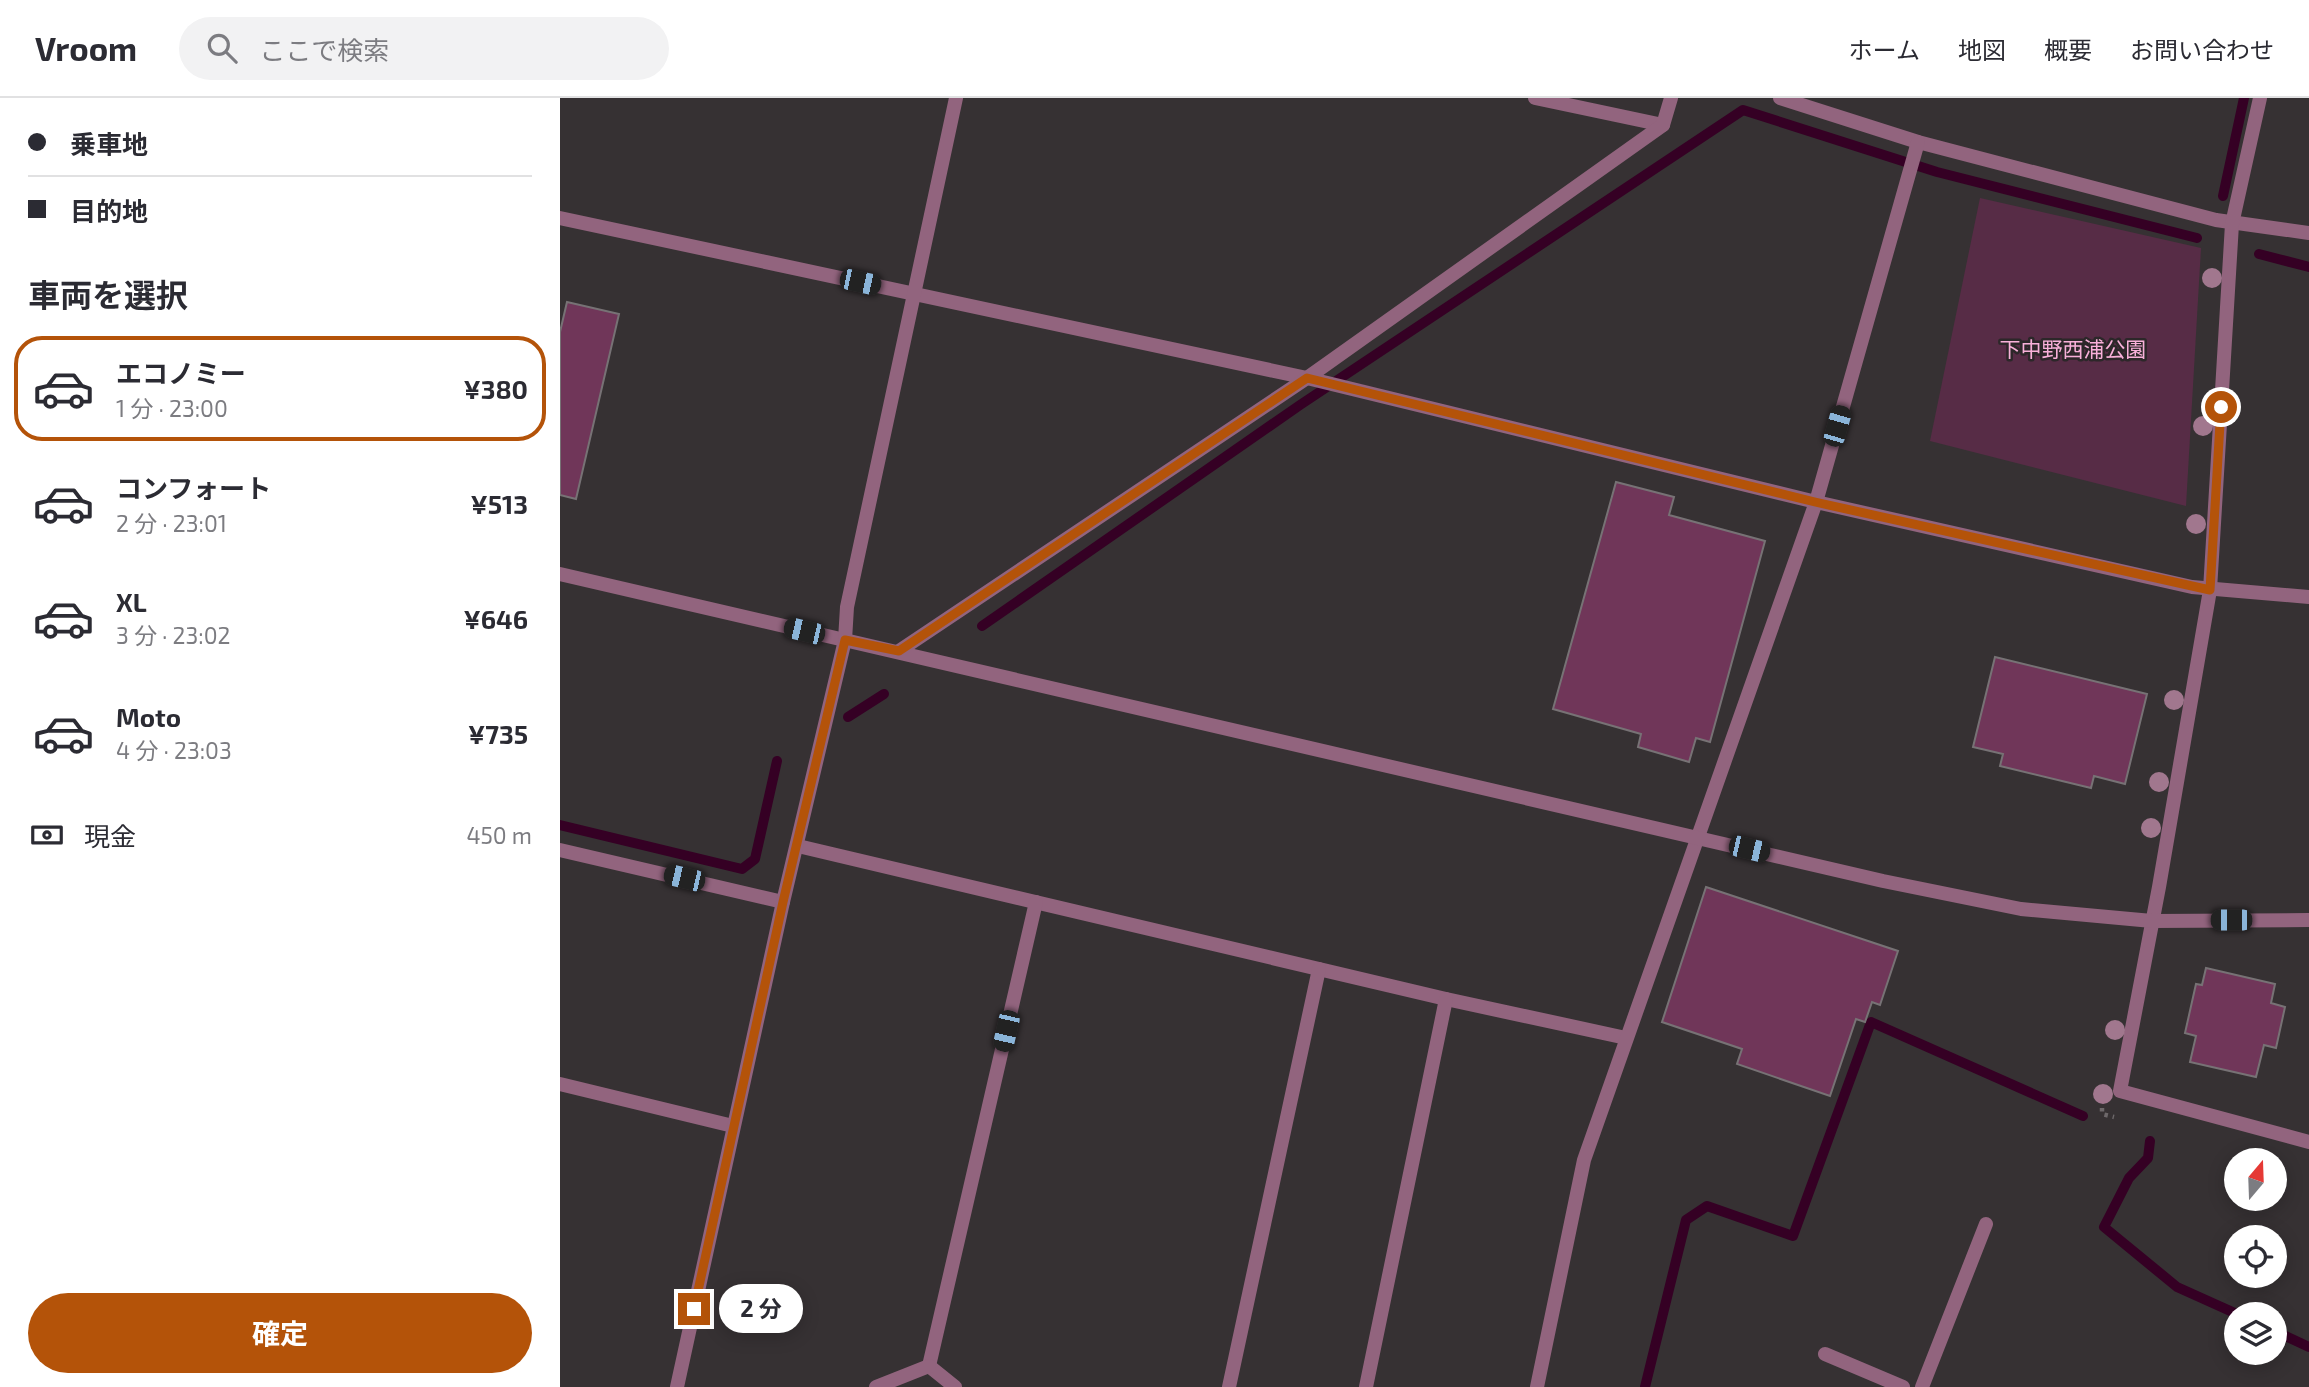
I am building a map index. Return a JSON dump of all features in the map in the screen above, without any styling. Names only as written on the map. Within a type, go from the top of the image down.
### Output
[{"type":"street","points":[[677,1387],[783,902],[845,640],[847,607],[956,98]]},
{"type":"street","points":[[1535,98],[1663,125]]},
{"type":"street","points":[[899,651],[1313,379],[1663,125],[1671,98]]},
{"type":"street","points":[[1780,98],[1916,147],[2232,224],[2309,233]]},
{"type":"street","points":[[2260,98],[2232,224],[2210,590],[2120,1091],[2309,1142]]},
{"type":"street","points":[[1537,1387],[1584,1160],[1815,502],[1916,147]]},
{"type":"street","points":[[560,218],[1313,379],[1815,502],[2210,590],[2309,597]]},
{"type":"street","points":[[560,574],[1696,837],[2021,909],[2152,921],[2309,920]]},
{"type":"street","points":[[798,846],[1446,999],[1626,1038]]},
{"type":"street","points":[[560,850],[783,902]]},
{"type":"street","points":[[929,1366],[1036,902]]},
{"type":"street","points":[[1229,1387],[1319,969]]},
{"type":"street","points":[[1366,1387],[1446,999]]},
{"type":"street","points":[[560,1084],[733,1126]]},
{"type":"street","points":[[1922,1387],[1986,1224]]},
{"type":"street","points":[[1825,1354],[1903,1387]]},
{"type":"street","points":[[876,1387],[929,1366]]},
{"type":"street","points":[[929,1366],[955,1387]]},
{"type":"green space","name":"下中野西浦公園","points":[[1980,198],[2201,248],[2186,506],[1930,441]]},
{"type":"building","points":[[567,302],[619,314],[576,499],[560,495],[560,332]]},
{"type":"building","points":[[1616,482],[1674,497],[1669,515],[1765,541],[1710,742],[1696,738],[1689,762],[1638,747],[1641,734],[1553,709]]},
{"type":"building","points":[[1995,657],[2147,694],[2125,784],[2094,776],[2091,788],[2000,766],[2003,754],[1973,747]]},
{"type":"building","points":[[1706,887],[1898,951],[1880,1005],[1872,1002],[1865,1022],[1856,1019],[1830,1096],[1737,1064],[1742,1049],[1662,1022]]},
{"type":"building","points":[[2206,968],[2275,984],[2271,1003],[2285,1007],[2276,1048],[2264,1045],[2256,1077],[2190,1062],[2196,1036],[2185,1033],[2196,984],[2202,985]]},
{"type":"waterway","points":[[2223,196],[2244,98]]},
{"type":"waterway","points":[[982,626],[1300,405],[1743,110],[1937,172],[2197,238]]},
{"type":"waterway","points":[[2259,254],[2309,267]]},
{"type":"waterway","points":[[848,717],[884,694]]},
{"type":"waterway","points":[[560,825],[742,869],[755,859],[777,761]]},
{"type":"waterway","points":[[1645,1387],[1686,1220],[1707,1206],[1793,1236],[1871,1022],[2083,1116]]},
{"type":"waterway","points":[[2150,1141],[2148,1158],[2129,1178],[2104,1227],[2177,1287],[2224,1308]]},
{"type":"waterway","points":[[2287,1337],[2309,1347]]},
{"type":"route","points":[[694,1309],[783,902],[840,672],[845,640],[899,651],[1307,378],[1815,502],[2210,590],[2221,407]]}]
